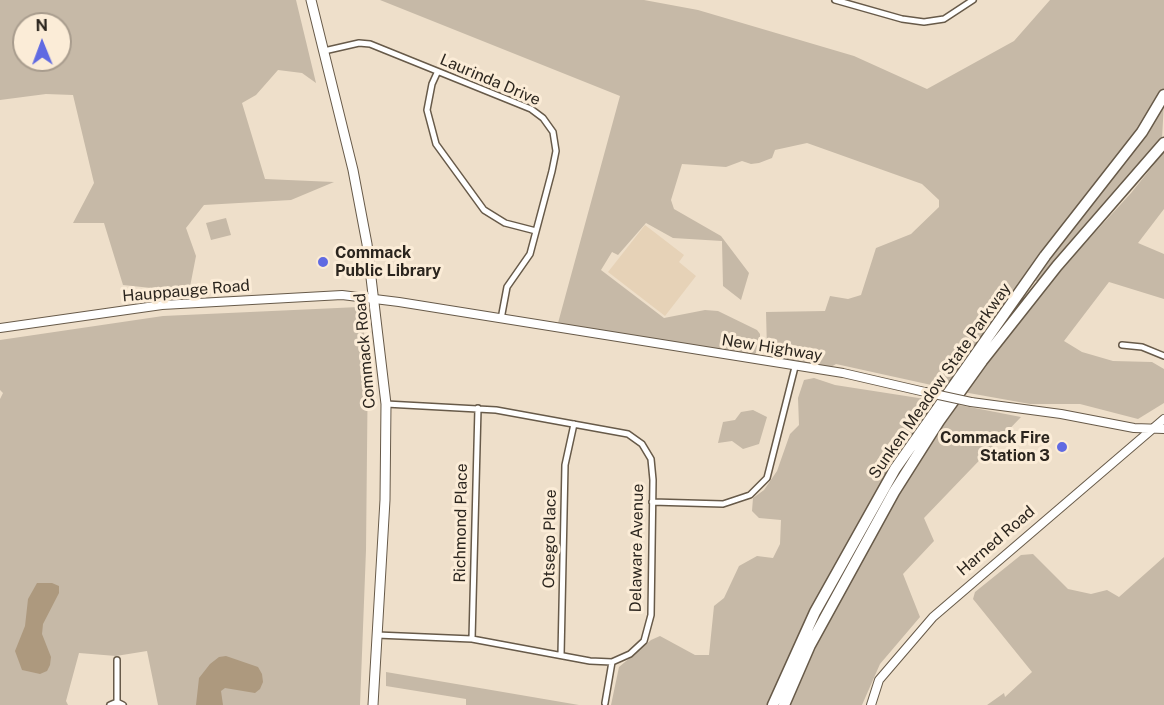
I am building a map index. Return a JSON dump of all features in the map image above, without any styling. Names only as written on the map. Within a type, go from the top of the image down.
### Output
[{"type":"highway","name":"Sunken Meadow State Parkway","points":[[773,705],[815,612],[896,469],[1045,256],[1142,132],[1164,95]]},
{"type":"highway","name":"Sunken Meadow State Parkway","points":[[784,705],[810,645],[894,492],[939,421],[982,361],[1057,266],[1164,143]]},
{"type":"main road","name":"Commack Road","points":[[311,0],[353,170],[375,299],[386,404],[385,500],[374,705]]},
{"type":"street","points":[[835,0],[902,20],[924,22],[944,19],[973,0]]},
{"type":"street","name":"Laurinda Drive","points":[[324,51],[359,43],[370,44],[437,73],[531,109],[543,118],[553,132],[555,151],[552,171],[530,254],[507,288],[501,320]]},
{"type":"street","points":[[437,73],[432,84],[427,110],[436,144],[484,210],[505,223],[536,231]]},
{"type":"street","name":"Hauppauge Road","points":[[0,328],[162,305],[342,295],[375,299]]},
{"type":"street","name":"New Highway","points":[[375,299],[795,368],[843,373],[971,402],[1164,429]]},
{"type":"street","points":[[1122,345],[1142,347],[1164,356]]},
{"type":"street","points":[[652,502],[723,504],[750,495],[767,478],[770,470],[795,368]]},
{"type":"street","name":"Delaware Avenue","points":[[386,404],[478,408],[628,434],[642,444],[651,459],[651,615],[644,641],[630,654],[612,662]]},
{"type":"street","name":"Richmond Place","points":[[472,639],[478,408]]},
{"type":"street","name":"Harned Road","points":[[871,705],[879,680],[933,617],[993,563],[1164,419]]},
{"type":"street","name":"Otsego Place","points":[[561,655],[565,465],[574,424]]},
{"type":"street","points":[[377,634],[472,639],[612,662],[605,703]]},
{"type":"street","points":[[110,705],[120,704],[117,660]]},
{"type":"shaded area","points":[[0,0],[296,0],[316,83],[302,73],[278,70],[256,95],[242,103],[265,179],[334,182],[291,200],[204,205],[186,228],[196,256],[189,292],[123,285],[104,223],[73,223],[94,183],[73,95],[46,94],[0,100]]},
{"type":"shaded area","points":[[380,0],[644,0],[698,10],[854,56],[927,89],[1014,41],[1050,0],[1164,0],[1164,88],[1133,136],[945,388],[836,364],[831,367],[773,359],[767,350],[766,312],[825,311],[830,296],[848,299],[861,295],[876,248],[911,234],[939,207],[939,200],[922,184],[807,143],[775,150],[772,158],[759,163],[751,164],[742,161],[726,167],[682,164],[671,200],[674,209],[721,236],[749,273],[741,300],[723,286],[722,241],[673,238],[646,223],[618,255],[612,252],[601,270],[664,318],[705,310],[718,311],[757,330],[760,334],[760,346],[755,354],[746,356],[558,323],[620,96]]},
{"type":"shaded area","points":[[1164,102],[1162,139],[1039,283],[1035,280]]},
{"type":"shaded area","points":[[1164,152],[1164,209],[1138,243],[1164,254],[1164,299],[1109,282],[1064,341],[1082,352],[1113,361],[1152,362],[1164,369],[1164,403],[1138,419],[1080,404],[1030,404],[963,392],[1032,301],[1131,193]]},
{"type":"shaded area","points":[[226,218],[231,235],[211,240],[206,223]]},
{"type":"shaded area","points":[[645,225],[684,255],[679,262],[696,276],[665,316],[608,272]]},
{"type":"shaded area","points":[[359,307],[368,354],[366,550],[360,705],[158,705],[147,651],[116,656],[79,653],[66,701],[68,705],[0,705],[0,399],[3,393],[0,390],[0,340],[163,316]]},
{"type":"shaded area","points":[[814,378],[835,385],[938,401],[769,705],[611,705],[619,667],[651,640],[660,636],[695,655],[709,655],[714,606],[724,598],[739,566],[757,556],[773,558],[780,544],[781,520],[759,518],[752,511],[753,498],[764,490],[777,471],[790,434],[799,425],[798,398],[804,380]]},
{"type":"shaded area","points":[[954,404],[1021,417],[924,518],[934,541],[903,574],[920,617],[880,664],[862,705],[790,705],[822,632],[868,545]]},
{"type":"shaded area","points":[[753,410],[767,417],[759,444],[743,449],[732,441],[718,443],[723,422],[735,420],[741,412]]},
{"type":"shaded area","points":[[1033,554],[1068,589],[1091,594],[1107,590],[1119,597],[1164,557],[1164,705],[987,705],[1004,693],[1005,697],[1032,672],[973,599],[975,592],[1021,555]]},
{"type":"shaded area","points":[[37,583],[52,583],[59,586],[59,593],[43,624],[42,634],[51,657],[50,665],[47,671],[40,674],[22,670],[15,651],[25,626],[28,599]]},
{"type":"shaded area","points":[[226,656],[258,667],[263,682],[260,689],[255,693],[225,688],[221,691],[223,705],[196,705],[199,678],[210,664],[219,657]]},
{"type":"shaded area","points":[[386,672],[579,705],[466,705],[466,699],[386,686]]},
{"type":"place","name":"Commack Public Library","points":[[323,262]]},
{"type":"place","name":"Commack Fire Station 3","points":[[1062,447]]}]
